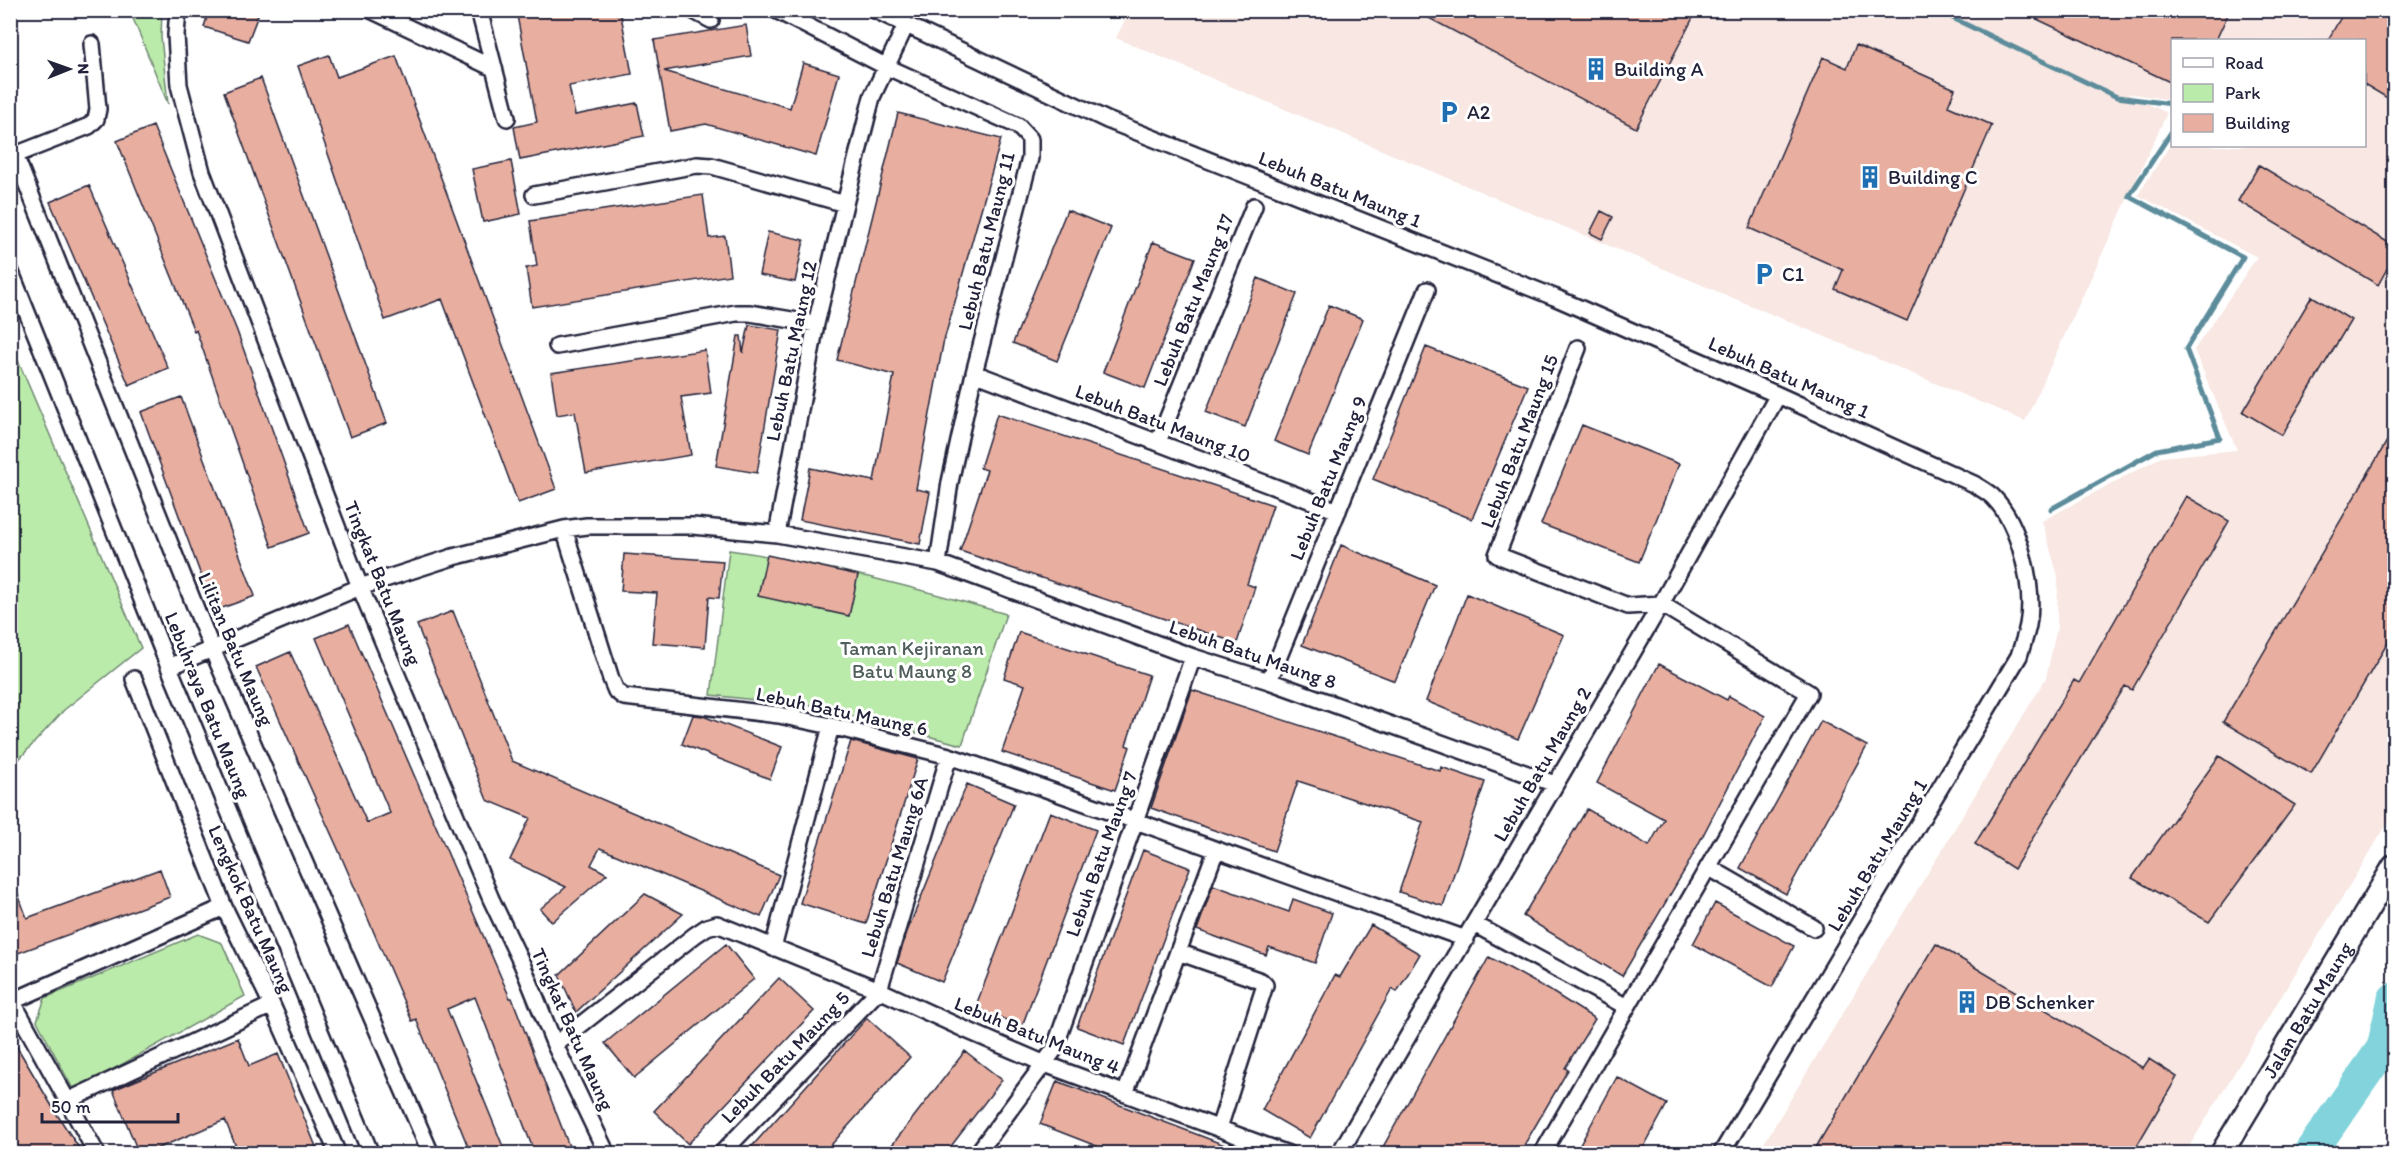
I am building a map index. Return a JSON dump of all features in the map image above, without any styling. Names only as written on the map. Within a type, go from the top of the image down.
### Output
[{"type":"street","name":"Tingkat Batu Maung","points":[[178,10],[176,35],[179,85],[202,172],[360,587],[555,1045],[607,1154]]},
{"type":"street","points":[[371,10],[492,68]]},
{"type":"street","points":[[479,10],[492,68],[507,118]]},
{"type":"street","points":[[692,10],[711,20]]},
{"type":"street","name":"Lebuh Batu Maung 11","points":[[776,10],[885,66],[1018,126],[1030,139],[1030,158],[974,373],[950,482],[938,564]]},
{"type":"street","name":"Lebuh Batu Maung 1","points":[[875,10],[1107,120],[1554,297],[1778,394],[1974,484],[1993,497],[2005,514],[2016,538],[2030,592],[2028,624],[2019,656],[1721,1154]]},
{"type":"street","name":"Lebuh Batu Maung 12","points":[[777,534],[816,324],[872,97],[906,25]]},
{"type":"street","points":[[13,156],[89,126],[96,119],[98,109],[92,44]]},
{"type":"street","name":"Lilitan Batu Maung","points":[[13,156],[212,649],[431,1154]]},
{"type":"street","points":[[534,195],[697,165],[712,166],[845,204]]},
{"type":"street","name":"Lebuh Batu Maung 17","points":[[1158,442],[1254,206]]},
{"type":"street","name":"Lebuhraya Batu Maung","points":[[10,270],[168,666],[371,1154]]},
{"type":"street","name":"Lebuh Batu Maung 9","points":[[1269,681],[1427,291]]},
{"type":"street","points":[[557,346],[736,313],[750,313],[816,324]]},
{"type":"street","name":"Lebuh Batu Maung 15","points":[[1578,348],[1497,555],[1628,606],[1661,604]]},
{"type":"street","name":"Lebuh Batu Maung 10","points":[[974,373],[1338,511]]},
{"type":"street","name":"Lebuh Batu Maung 2","points":[[1339,1154],[1661,604],[1778,394]]},
{"type":"street","points":[[168,666],[360,587],[453,557],[564,529],[587,526],[683,526],[777,534],[938,564]]},
{"type":"street","name":"Lebuh Batu Maung 6","points":[[564,529],[611,678],[616,691],[624,697],[778,715],[949,756],[1466,939]]},
{"type":"street","name":"Lebuh Batu Maung 8","points":[[938,564],[1193,657],[1269,681],[1555,784]]},
{"type":"street","points":[[1542,1154],[1809,693],[1661,604]]},
{"type":"street","name":"Lebuh Batu Maung 7","points":[[977,1154],[1046,1064],[1054,1050],[1193,657]]},
{"type":"street","name":"Lengkok Batu Maung","points":[[134,679],[224,907],[272,1005],[338,1154]]},
{"type":"street","points":[[773,948],[831,726]]},
{"type":"street","name":"Lebuh Batu Maung 6A","points":[[879,990],[949,756]]},
{"type":"street","points":[[1125,1094],[1216,850]]},
{"type":"street","name":"Jalan Batu Maung","points":[[2221,1154],[2394,866]]},
{"type":"street","points":[[1708,867],[1814,928]]},
{"type":"street","points":[[97,1154],[12,999],[224,907]]},
{"type":"street","name":"Lebuh Batu Maung 4","points":[[555,1045],[707,927],[717,924],[879,990],[1046,1064],[1288,1154]]},
{"type":"street","points":[[1474,924],[1627,1007]]},
{"type":"street","points":[[1178,952],[1262,981],[1265,985],[1219,1128]]},
{"type":"street","name":"Lebuh Batu Maung 5","points":[[721,1154],[879,990]]},
{"type":"street","points":[[67,1101],[272,1005]]},
{"type":"shaded area","points":[[1130,10],[1947,10],[1988,29],[1951,11],[2394,11],[2394,813],[2185,1153],[1758,1153],[2046,678],[2057,627],[2058,576],[2042,521],[2161,457],[2237,450],[2194,350],[2257,257],[2138,195],[2171,144],[2171,147],[2366,147],[2366,39],[2171,39],[2171,100],[2126,93],[2167,113],[2025,421],[1116,38]]},
{"type":"green space","points":[[130,11],[162,11],[161,37],[168,104]]},
{"type":"green space","points":[[14,351],[141,648],[64,710],[11,768],[10,356]]},
{"type":"green space","name":"Taman Kejiranan Batu Maung 8","points":[[729,550],[869,577],[1006,614],[962,745],[788,699],[764,701],[711,695]]},
{"type":"green space","points":[[198,934],[222,943],[245,996],[74,1091],[37,1021],[45,998]]},
{"type":"building","points":[[209,10],[260,10],[248,41],[204,27]]},
{"type":"building","points":[[516,10],[620,10],[632,74],[569,86],[575,115],[637,103],[644,136],[520,160],[514,127],[537,122]]},
{"type":"building","name":"Building A","points":[[1414,10],[1697,10],[1636,128]]},
{"type":"building","points":[[2018,10],[2230,10],[2216,39],[2171,39],[2171,83]]},
{"type":"building","points":[[2345,10],[2394,10],[2394,102],[2366,85],[2366,39],[2329,39]]},
{"type":"building","points":[[746,25],[751,56],[664,71],[790,108],[803,63],[839,74],[816,156],[706,124],[670,131],[654,40]]},
{"type":"building","name":"Building C","points":[[1856,45],[1955,89],[1948,106],[1992,125],[1907,321],[1835,289],[1843,270],[1749,228],[1823,57],[1847,68]]},
{"type":"building","points":[[329,55],[337,77],[396,56],[556,489],[518,503],[442,299],[385,320],[298,66]]},
{"type":"building","points":[[261,78],[387,423],[350,437],[224,92]]},
{"type":"building","points":[[898,113],[1001,139],[943,344],[916,489],[930,492],[920,544],[800,520],[810,468],[874,481],[894,375],[837,360]]},
{"type":"building","points":[[153,126],[237,331],[309,533],[272,547],[196,330],[194,331],[117,141]]},
{"type":"building","points":[[511,161],[521,214],[483,222],[472,169]]},
{"type":"building","points":[[2259,165],[2394,246],[2394,256],[2378,285],[2238,201]]},
{"type":"building","points":[[89,185],[168,368],[129,385],[50,202]]},
{"type":"building","points":[[703,195],[709,238],[725,236],[730,275],[532,307],[526,268],[537,266],[530,221]]},
{"type":"building","points":[[1067,210],[1111,228],[1057,361],[1013,343]]},
{"type":"building","points":[[1601,211],[1613,217],[1602,239],[1590,233]]},
{"type":"building","points":[[768,232],[804,240],[795,282],[759,275]]},
{"type":"building","points":[[1153,242],[1195,258],[1145,388],[1103,372]]},
{"type":"building","points":[[1258,278],[1297,294],[1245,427],[1206,412]]},
{"type":"building","points":[[2312,296],[2351,320],[2282,435],[2243,412]]},
{"type":"building","points":[[1329,305],[1363,319],[1308,455],[1274,441]]},
{"type":"building","points":[[749,325],[781,330],[757,473],[716,466],[738,336],[741,336],[743,353]]},
{"type":"building","points":[[1426,347],[1528,386],[1472,519],[1373,479]]},
{"type":"building","points":[[705,350],[711,393],[681,397],[691,455],[586,473],[575,412],[557,415],[551,373]]},
{"type":"building","points":[[181,397],[255,596],[214,611],[141,412]]},
{"type":"building","points":[[997,414],[1273,505],[1247,584],[1255,587],[1237,643],[960,551],[987,470],[980,468]]},
{"type":"building","points":[[1582,425],[1679,464],[1639,562],[1541,524]]},
{"type":"building","points":[[2394,429],[2394,632],[2311,774],[2223,722]]},
{"type":"building","points":[[2186,496],[2229,521],[2132,690],[2125,686],[2014,869],[1975,844],[2074,680],[2079,683]]},
{"type":"building","points":[[1341,545],[1435,585],[1395,681],[1302,645]]},
{"type":"building","points":[[624,554],[723,561],[719,598],[709,597],[705,647],[652,643],[657,593],[621,591]]},
{"type":"building","points":[[767,555],[858,575],[849,616],[758,596]]},
{"type":"building","points":[[1467,594],[1564,635],[1518,739],[1426,701]]},
{"type":"building","points":[[453,611],[512,761],[779,875],[761,917],[600,848],[591,865],[607,874],[552,922],[540,909],[566,887],[510,860],[530,818],[487,800],[417,625]]},
{"type":"building","points":[[349,624],[510,998],[512,998],[572,1154],[535,1154],[475,997],[447,1009],[506,1154],[471,1154],[416,1019],[412,1021],[256,667],[290,652],[367,823],[390,813],[316,638]]},
{"type":"building","points":[[1019,632],[1149,675],[1126,745],[1130,747],[1115,790],[1002,752],[1025,685],[1004,678]]},
{"type":"building","points":[[1659,664],[1727,700],[1729,696],[1765,716],[1686,868],[1622,976],[1523,916],[1587,809],[1649,846],[1664,819],[1597,783]]},
{"type":"building","points":[[1192,690],[1440,771],[1441,767],[1485,782],[1443,906],[1399,892],[1423,822],[1298,781],[1274,851],[1151,808]]},
{"type":"building","points":[[693,715],[703,716],[782,747],[770,779],[682,744]]},
{"type":"building","points":[[1821,721],[1867,746],[1786,894],[1740,868]]},
{"type":"building","points":[[851,741],[918,759],[866,924],[800,903]]},
{"type":"building","points":[[2219,756],[2295,805],[2209,922],[2132,878]]},
{"type":"building","points":[[967,784],[1014,804],[942,982],[897,963],[907,932]]},
{"type":"building","points":[[1050,812],[1096,830],[1022,1026],[975,1008]]},
{"type":"building","points":[[1143,850],[1190,868],[1124,1045],[1077,1027]]},
{"type":"building","points":[[160,869],[170,897],[10,956],[10,879],[12,878],[27,918]]},
{"type":"building","points":[[1213,885],[1289,912],[1293,899],[1332,913],[1315,963],[1269,947],[1266,955],[1197,930]]},
{"type":"building","points":[[645,894],[683,914],[576,1012],[559,975]]},
{"type":"building","points":[[1715,903],[1794,946],[1772,987],[1693,944]]},
{"type":"building","points":[[1371,925],[1420,954],[1397,992],[1392,989],[1310,1138],[1262,1110],[1335,975],[1340,977]]},
{"type":"building","points":[[726,944],[754,979],[634,1078],[605,1043]]},
{"type":"building","name":"DB Schenker","points":[[1936,944],[2143,1068],[2149,1059],[2177,1077],[2132,1154],[1812,1154]]},
{"type":"building","points":[[1489,957],[1549,990],[1595,1019],[1565,1068],[1568,1070],[1519,1154],[1395,1154],[1383,1147]]},
{"type":"building","points":[[779,978],[814,1011],[688,1144],[654,1111]]},
{"type":"building","points":[[867,1018],[910,1057],[823,1154],[745,1154]]},
{"type":"building","points":[[10,1035],[56,1113],[83,1154],[10,1154]]},
{"type":"building","points":[[238,1038],[249,1066],[278,1054],[319,1154],[239,1154],[225,1120],[144,1154],[139,1154],[113,1090]]},
{"type":"building","points":[[965,1051],[1002,1080],[945,1154],[885,1154]]},
{"type":"building","points":[[1617,1077],[1667,1104],[1640,1154],[1575,1154]]},
{"type":"building","points":[[1057,1081],[1243,1152],[1243,1154],[1117,1154],[1040,1124]]},
{"type":"waterway","points":[[1936,10],[2117,97],[2171,104]]},
{"type":"waterway","points":[[2051,509],[2157,450],[2220,438],[2186,349],[2243,257],[2129,196],[2171,133]]},
{"type":"waterway","points":[[2309,1154],[2383,1048],[2394,999]]},
{"type":"place","name":"Building A","points":[[1596,69]]},
{"type":"place","name":"A2","points":[[1449,112]]},
{"type":"place","name":"Building C","points":[[1870,177]]},
{"type":"place","name":"C1","points":[[1764,274]]},
{"type":"place","name":"DB Schenker","points":[[1967,1002]]}]
